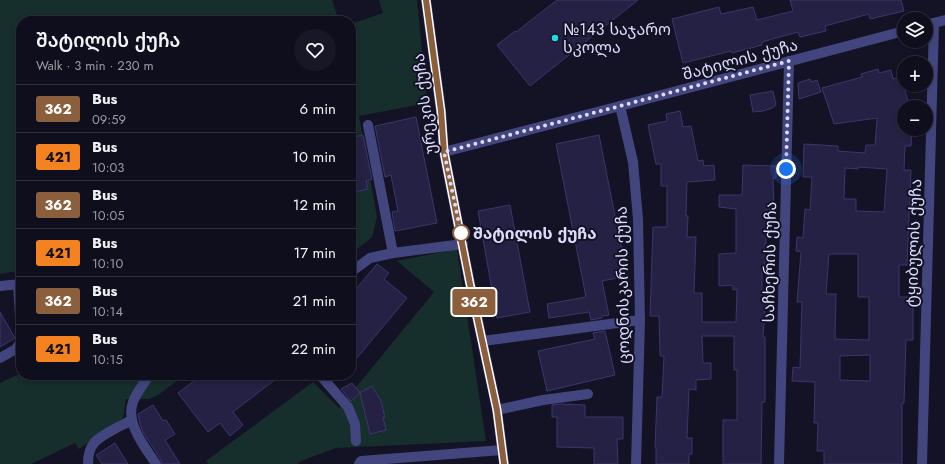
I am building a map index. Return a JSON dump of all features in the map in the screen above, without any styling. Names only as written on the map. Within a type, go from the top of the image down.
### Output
[{"type":"street","name":"ურეკის ქუჩა","points":[[426,0],[441,111],[444,152],[497,410],[504,464]]},
{"type":"street","points":[[933,23],[945,20]]},
{"type":"street","name":"შატილის ქუჩა","points":[[444,152],[897,33]]},
{"type":"street","name":"ტყიბულის ქუჩა","points":[[922,464],[930,48]]},
{"type":"street","name":"საჩხერის ქუჩა","points":[[780,464],[789,61]]},
{"type":"street","name":"ცოდნისკარის ქუჩა","points":[[620,106],[633,162],[638,219],[640,320],[636,464]]},
{"type":"street","points":[[368,125],[393,253]]},
{"type":"street","points":[[356,268],[370,258],[393,253],[463,244]]},
{"type":"street","points":[[0,286],[16,284]]},
{"type":"street","points":[[483,341],[640,320]]},
{"type":"street","points":[[0,358],[16,349]]},
{"type":"street","points":[[146,380],[133,401],[130,412],[133,428],[156,464]]},
{"type":"street","points":[[324,380],[348,407],[355,424],[356,441]]},
{"type":"street","points":[[497,410],[543,400],[588,394]]},
{"type":"street","points":[[88,464],[89,453],[93,444],[101,437],[132,420]]},
{"type":"street","points":[[359,464],[361,461],[502,450]]},
{"type":"green space","points":[[0,0],[332,0],[337,16],[16,16],[16,272],[0,274]]},
{"type":"green space","points":[[379,0],[417,0],[427,103],[359,116],[377,217],[372,237],[356,250],[356,22],[383,13]]},
{"type":"green space","points":[[457,249],[486,441],[336,448],[301,461],[297,464],[208,464],[206,461],[313,382],[339,408],[434,292],[397,261]]},
{"type":"green space","points":[[16,375],[16,380],[178,380],[158,395],[149,399],[126,399],[123,419],[79,449],[75,443],[31,464],[0,464],[0,383]]},
{"type":"building","points":[[557,0],[638,0],[530,86],[497,45]]},
{"type":"building","points":[[790,0],[901,0],[904,11],[870,19],[869,14],[825,26],[826,31],[800,37],[798,32],[762,42],[762,45],[683,63],[672,19],[719,7],[721,14],[753,7],[757,20],[793,11]]},
{"type":"building","points":[[878,69],[879,73],[891,70],[893,79],[897,78],[897,92],[905,92],[908,100],[897,100],[897,136],[912,136],[911,146],[905,146],[904,170],[911,170],[907,265],[899,265],[899,297],[913,297],[913,340],[906,340],[904,403],[902,403],[902,464],[824,464],[824,451],[817,451],[818,423],[814,423],[815,382],[792,381],[793,367],[800,368],[802,302],[797,302],[801,252],[796,251],[797,237],[803,238],[805,209],[810,210],[812,177],[803,177],[804,144],[838,146],[838,151],[865,153],[866,145],[875,145],[877,118],[834,124],[822,88],[862,77],[861,74]],"holes":[[[858,167],[887,169],[884,212],[856,211],[856,199],[844,199],[845,168],[858,169]],[[829,254],[858,254],[858,297],[869,297],[869,340],[835,339],[836,294],[826,294]],[[870,355],[870,381],[840,380],[840,356]]]},
{"type":"building","points":[[810,79],[811,82],[817,80],[821,92],[799,99],[798,83]]},
{"type":"building","points":[[773,91],[776,105],[763,111],[753,112],[750,95]]},
{"type":"building","points":[[680,111],[683,127],[691,126],[698,161],[703,160],[704,166],[714,165],[715,180],[687,182],[687,237],[696,237],[694,293],[702,293],[702,322],[736,322],[737,289],[733,290],[733,285],[719,286],[719,254],[736,253],[736,209],[719,207],[719,195],[742,195],[743,165],[776,166],[776,178],[773,178],[774,209],[766,210],[765,267],[762,267],[762,296],[766,296],[763,337],[765,337],[765,402],[762,402],[761,464],[723,464],[723,420],[737,420],[737,370],[734,370],[734,336],[702,336],[703,363],[711,363],[711,379],[696,380],[696,390],[689,389],[687,438],[692,438],[692,454],[689,454],[689,464],[656,464],[655,447],[657,397],[662,397],[664,356],[660,356],[659,316],[650,316],[653,227],[667,227],[667,186],[661,186],[661,164],[656,164],[648,125],[667,121],[666,114]]},
{"type":"building","points":[[416,117],[437,223],[395,231],[392,212],[398,211],[391,175],[385,177],[375,126]]},
{"type":"building","points":[[363,135],[372,179],[366,181],[368,189],[356,192],[356,137]]},
{"type":"building","points":[[599,135],[627,276],[602,281],[609,315],[591,320],[589,312],[549,318],[547,304],[586,297],[556,144]]},
{"type":"building","points":[[510,205],[530,312],[497,318],[478,211]]},
{"type":"building","points":[[377,264],[389,273],[384,279],[407,298],[356,359],[356,289]]},
{"type":"building","points":[[0,312],[15,338],[0,347]]},
{"type":"building","points":[[605,331],[615,375],[547,391],[538,351],[595,339],[593,333]]},
{"type":"building","points":[[195,380],[275,380],[233,412],[243,425],[230,436],[220,423],[208,432],[178,393]]},
{"type":"building","points":[[352,383],[360,393],[351,401],[341,389]]},
{"type":"building","points":[[372,386],[381,401],[385,417],[383,417],[386,430],[370,434],[360,393]]},
{"type":"building","points":[[153,405],[163,421],[166,420],[175,434],[165,440],[180,464],[162,464],[143,432],[138,414]]},
{"type":"building","points":[[552,405],[585,405],[585,417],[623,417],[623,439],[617,439],[618,464],[594,464],[594,448],[557,447],[557,417],[552,417]]},
{"type":"building","points":[[115,443],[128,464],[102,464],[96,455]]},
{"type":"bus line","name":"362","points":[[426,0],[441,111],[444,152],[497,410],[504,464]]},
{"type":"place","name":"№143 საჯარო სკოლა","points":[[555,38]]},
{"type":"place","name":"შატილის ქუჩა","points":[[461,233]]},
{"type":"route","points":[[461,233],[444,152],[789,61],[786,169]]}]
